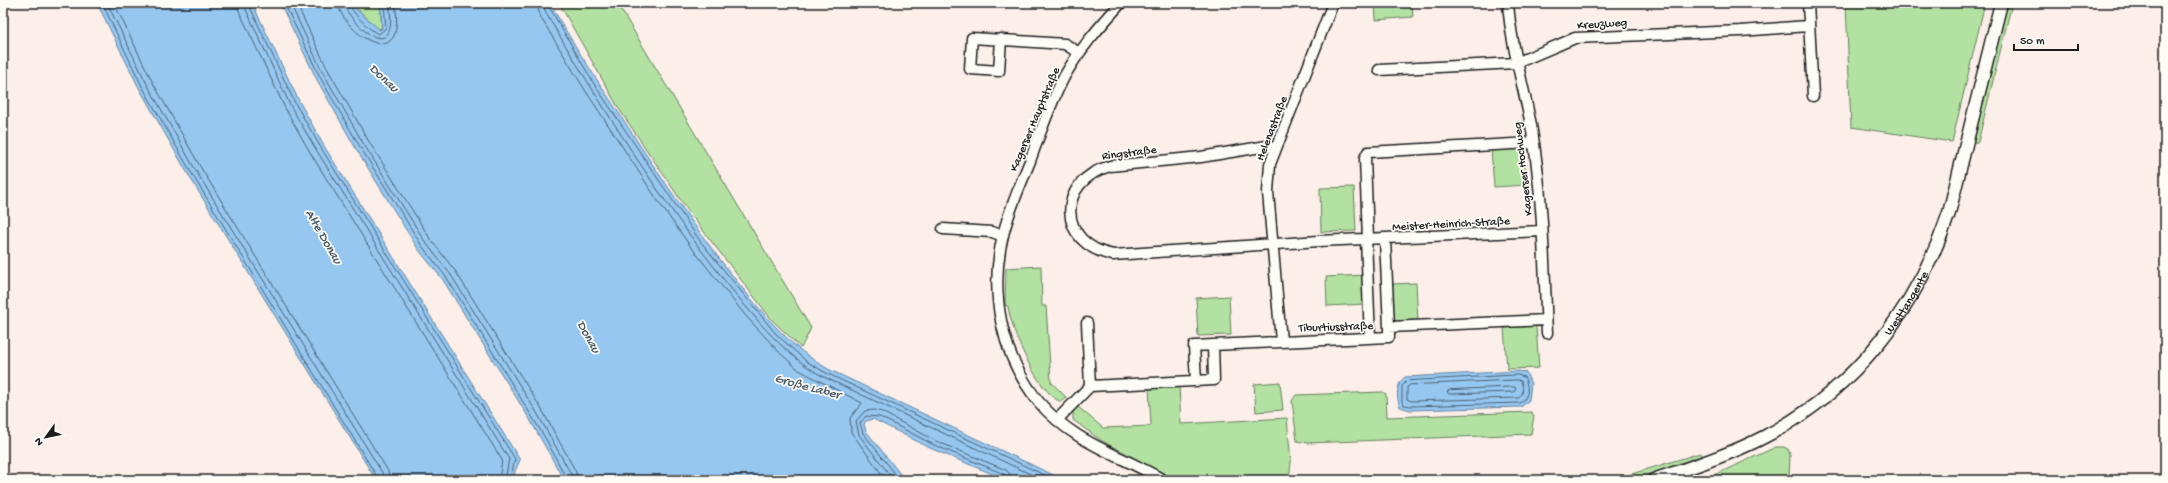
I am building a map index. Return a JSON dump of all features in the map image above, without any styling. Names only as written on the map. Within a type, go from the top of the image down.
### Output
[{"type":"main road","name":"Westtangente","points":[[1654,480],[1736,450],[1783,426],[1815,404],[1843,381],[1870,355],[1891,329],[1910,301],[1939,243],[1949,213],[2001,3]]},
{"type":"street","name":"Kagerser Hauptstraße","points":[[1121,3],[1079,53],[1064,77],[1051,105],[1003,236],[1000,251],[998,288],[999,313],[1010,353],[1028,387],[1057,420],[1096,447],[1162,480]]},
{"type":"street","name":"Helenastraße","points":[[1281,341],[1268,180],[1270,164],[1275,147],[1303,82],[1333,3]]},
{"type":"street","name":"Kagerser Hochweg","points":[[1508,3],[1516,63],[1533,143],[1542,231],[1547,334]]},
{"type":"street","points":[[1808,3],[1808,26],[1813,96]]},
{"type":"street","name":"Kreuzweg","points":[[1379,70],[1516,63],[1575,38],[1808,26]]},
{"type":"street","points":[[1002,39],[1065,44],[1079,53]]},
{"type":"street","points":[[1370,338],[1365,158],[1368,152],[1533,143]]},
{"type":"street","name":"Ringstraße","points":[[1273,245],[1113,255],[1096,250],[1081,239],[1070,220],[1070,208],[1072,196],[1078,186],[1096,170],[1110,166],[1201,157],[1267,146],[1275,147]]},
{"type":"street","points":[[943,230],[992,232],[1003,236]]},
{"type":"street","name":"Meister-Heinrich-Straße","points":[[1273,245],[1542,231]]},
{"type":"street","name":"Meister-Heinrich-Straße","points":[[1385,239],[1388,327]]},
{"type":"street","name":"Tiburtiusstraße","points":[[1196,381],[1194,346],[1389,337],[1388,327],[1546,320]]},
{"type":"street","points":[[1087,323],[1090,386]]},
{"type":"street","points":[[1057,420],[1090,386],[1214,380],[1213,345]]},
{"type":"green space","points":[[352,3],[380,3],[382,28],[377,29]]},
{"type":"green space","points":[[559,3],[617,3],[811,328],[801,348],[772,320],[688,211],[619,109]]},
{"type":"green space","points":[[1375,3],[1412,3],[1413,17],[1376,20]]},
{"type":"green space","points":[[1846,3],[1985,3],[1952,142],[1851,127]]},
{"type":"green space","points":[[2006,3],[2012,3],[1978,142],[1976,144],[1974,141]]},
{"type":"green space","points":[[1524,147],[1526,185],[1494,187],[1491,149]]},
{"type":"green space","points":[[1354,187],[1356,231],[1321,232],[1320,188]]},
{"type":"green space","points":[[1041,266],[1042,306],[1046,306],[1051,382],[1066,397],[1061,402],[1052,396],[1034,374],[1014,330],[1008,306],[1005,305],[1006,268]]},
{"type":"green space","points":[[1365,275],[1366,304],[1327,306],[1326,277]]},
{"type":"green space","points":[[1416,283],[1418,322],[1395,323],[1392,319],[1391,284]]},
{"type":"green space","points":[[1229,296],[1231,335],[1198,336],[1196,298]]},
{"type":"green space","points":[[1536,326],[1539,368],[1507,369],[1504,328]]},
{"type":"green space","points":[[1280,382],[1283,410],[1256,412],[1254,384]]},
{"type":"green space","points":[[1179,386],[1181,424],[1287,418],[1291,463],[1289,480],[1177,480],[1102,441],[1073,420],[1073,412],[1077,406],[1103,428],[1151,426],[1149,388]]},
{"type":"green space","points":[[1383,392],[1386,394],[1387,417],[1531,412],[1534,416],[1531,434],[1308,443],[1297,441],[1292,401],[1296,395]]},
{"type":"green space","points":[[1776,447],[1784,447],[1788,449],[1790,455],[1789,480],[1703,480]]},
{"type":"green space","points":[[1700,453],[1701,456],[1631,480],[1612,480]]},
{"type":"water","name":"Alte Donau","points":[[97,3],[252,3],[299,101],[324,146],[520,460],[515,471],[514,480],[376,480],[189,176],[139,88]]},
{"type":"water","points":[[280,3],[352,3],[356,9],[380,30],[382,28],[380,3],[550,3],[593,74],[688,215],[739,284],[769,320],[791,342],[802,352],[828,369],[1064,480],[1007,480],[932,449],[873,419],[866,421],[864,424],[866,431],[905,480],[564,480],[529,418],[443,280],[418,249],[355,147],[317,80]]},
{"type":"water","points":[[1518,371],[1526,372],[1531,384],[1529,400],[1521,407],[1410,410],[1400,407],[1397,395],[1398,386],[1405,377]]},
{"type":"water label","name":"Donau","points":[[385,77]]},
{"type":"water label","name":"Donau","points":[[590,336]]},
{"type":"water label","name":"Große Laber","points":[[808,385]]}]
